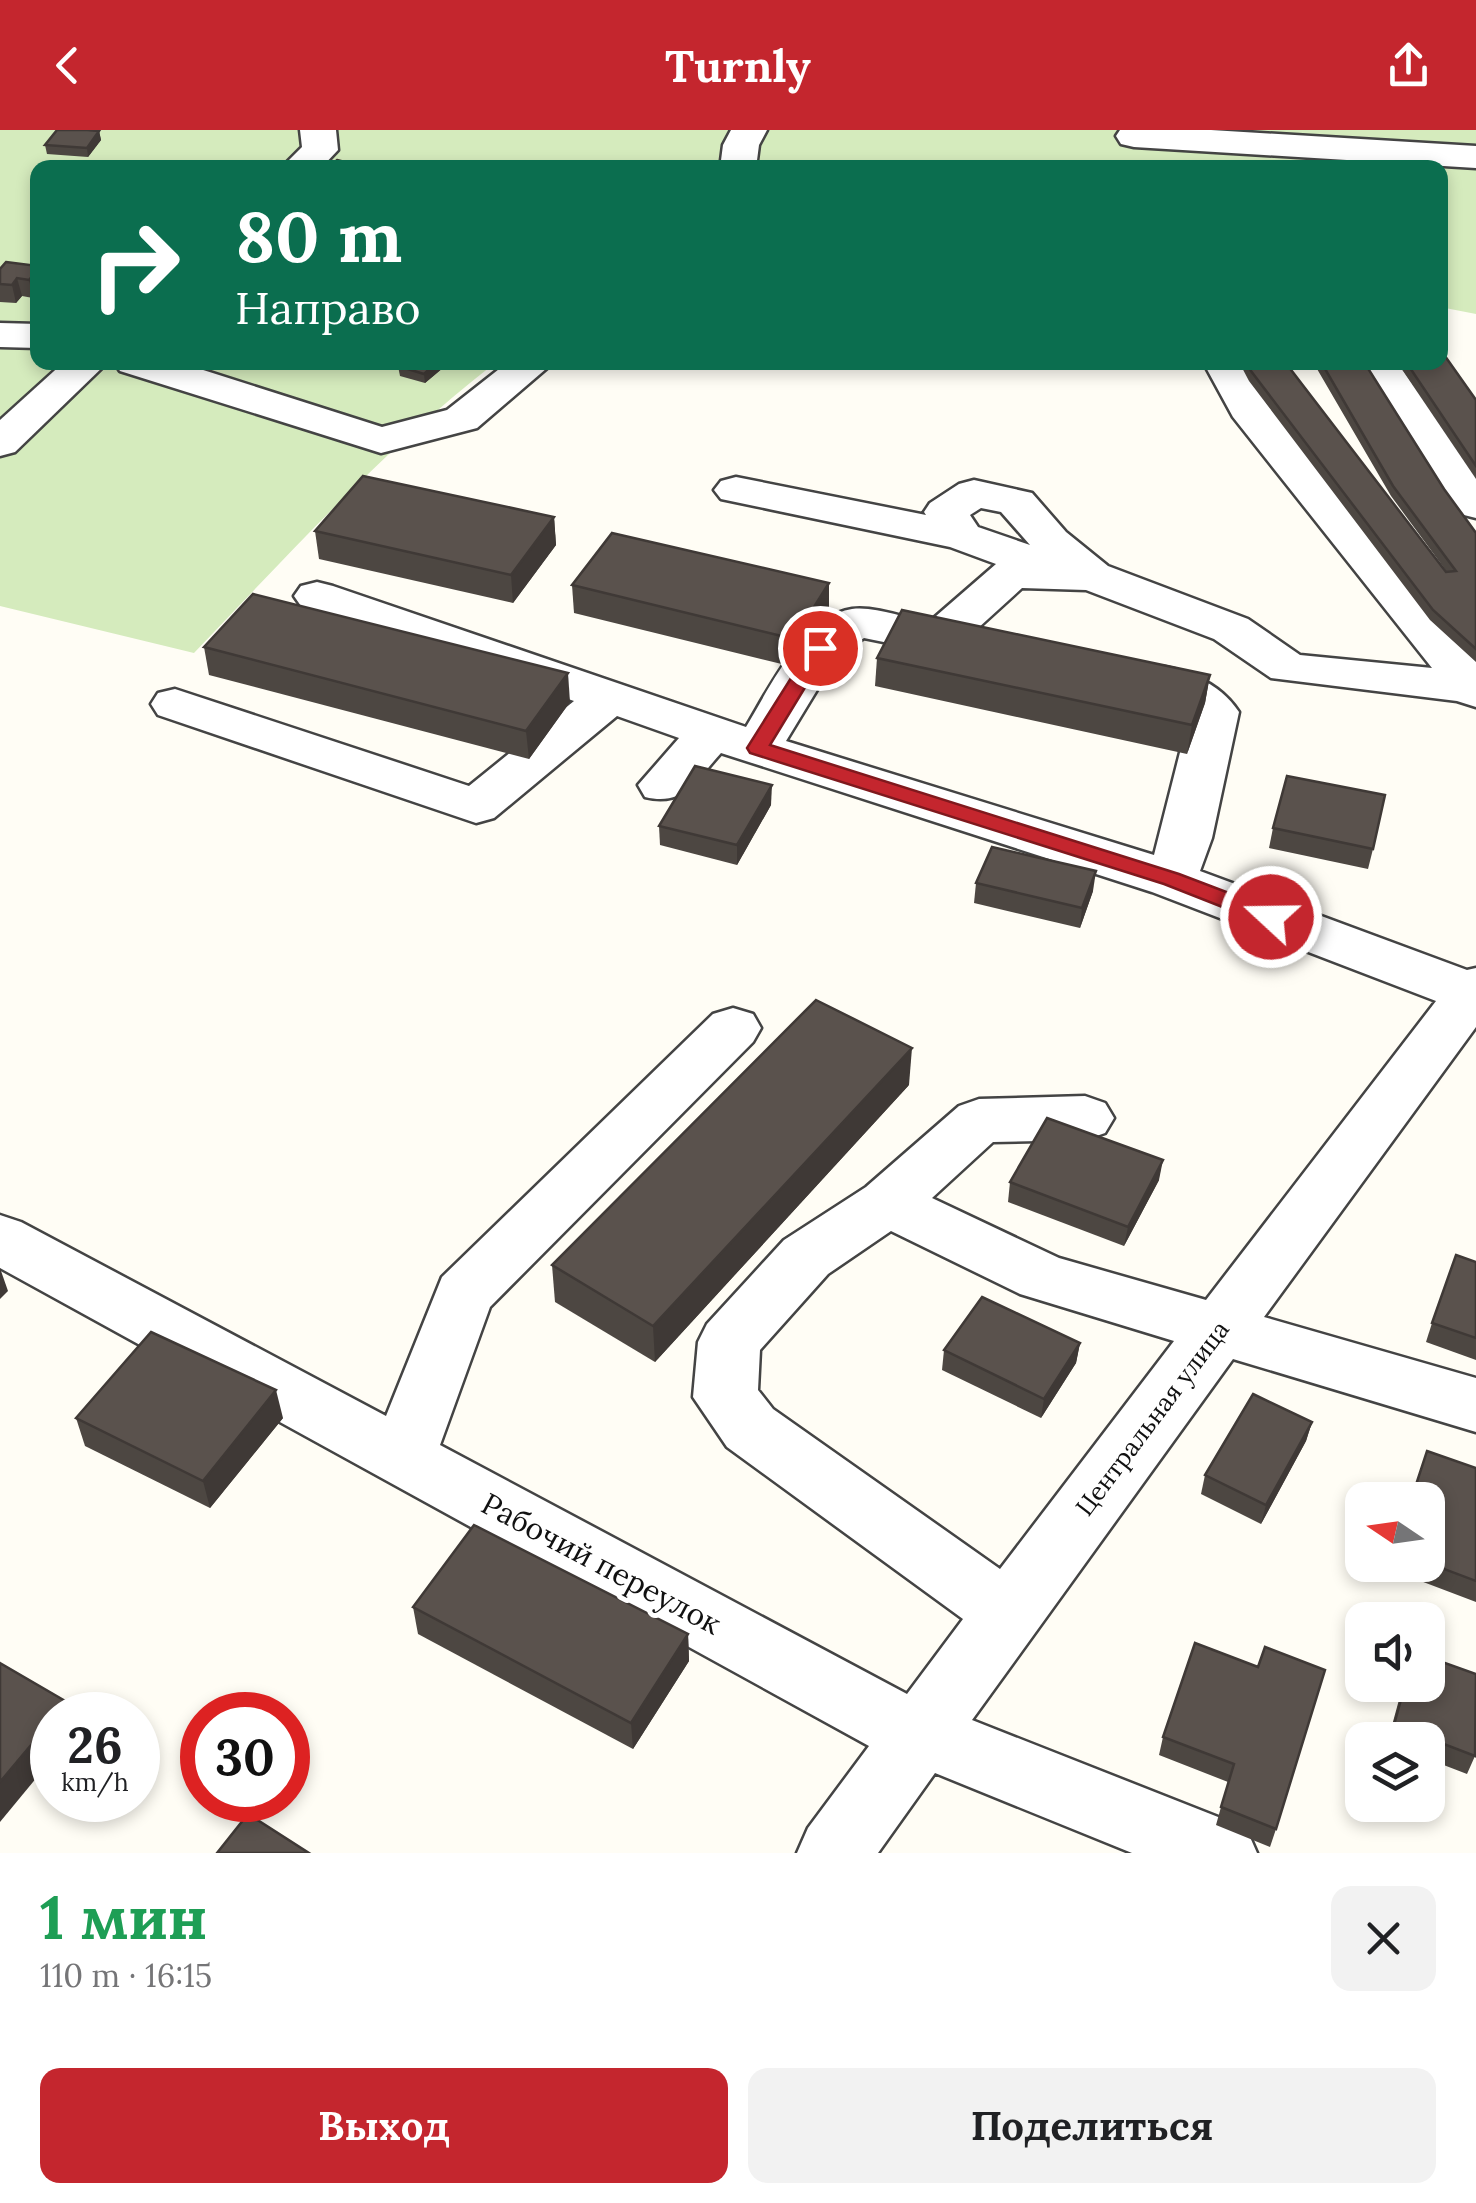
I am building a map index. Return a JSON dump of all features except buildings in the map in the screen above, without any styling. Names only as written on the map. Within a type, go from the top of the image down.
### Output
[{"type":"street","points":[[308,160],[320,150],[318,130]]},
{"type":"street","points":[[739,160],[749,130]]},
{"type":"street","points":[[1134,144],[1476,157]]},
{"type":"street","points":[[0,335],[30,336]]},
{"type":"street","points":[[0,443],[79,370]]},
{"type":"street","points":[[159,370],[381,440],[462,420],[524,370]]},
{"type":"street","points":[[1227,370],[1248,408],[1473,689]]},
{"type":"street","points":[[1382,370],[1476,506]]},
{"type":"street","points":[[736,490],[962,536],[946,512],[974,494],[1016,502],[1050,541],[1092,576],[1231,629],[1288,668]]},
{"type":"street","points":[[938,639],[1011,574],[1092,576]]},
{"type":"street","points":[[317,596],[735,740],[1171,879],[1474,992]]},
{"type":"street","points":[[663,786],[735,740],[820,648],[856,622],[995,650]]},
{"type":"street","points":[[1202,696],[1288,668],[1473,689]]},
{"type":"street","points":[[1090,670],[1188,689],[1202,696],[1215,712],[1186,838],[1171,879]]},
{"type":"street","points":[[175,704],[476,806],[610,697]]},
{"type":"street","name":"Центральная улица","points":[[834,1853],[1008,1613],[1474,992]]},
{"type":"street","points":[[403,1457],[464,1294],[733,1028]]},
{"type":"street","points":[[1008,1613],[750,1428],[725,1397],[730,1342],[806,1257],[887,1203],[979,1121],[1085,1118]]},
{"type":"street","points":[[887,1203],[1042,1278],[1476,1405]]},
{"type":"street","name":"Рабочий переулок","points":[[0,1238],[890,1721],[1220,1853]]},
{"type":"green space","points":[[0,130],[1476,130],[1476,314],[1448,309],[1448,160],[30,160],[30,370],[486,370],[377,466],[194,653],[0,606]]},
{"type":"route","points":[[820,648],[758,748],[1171,879],[1271,917]]}]
